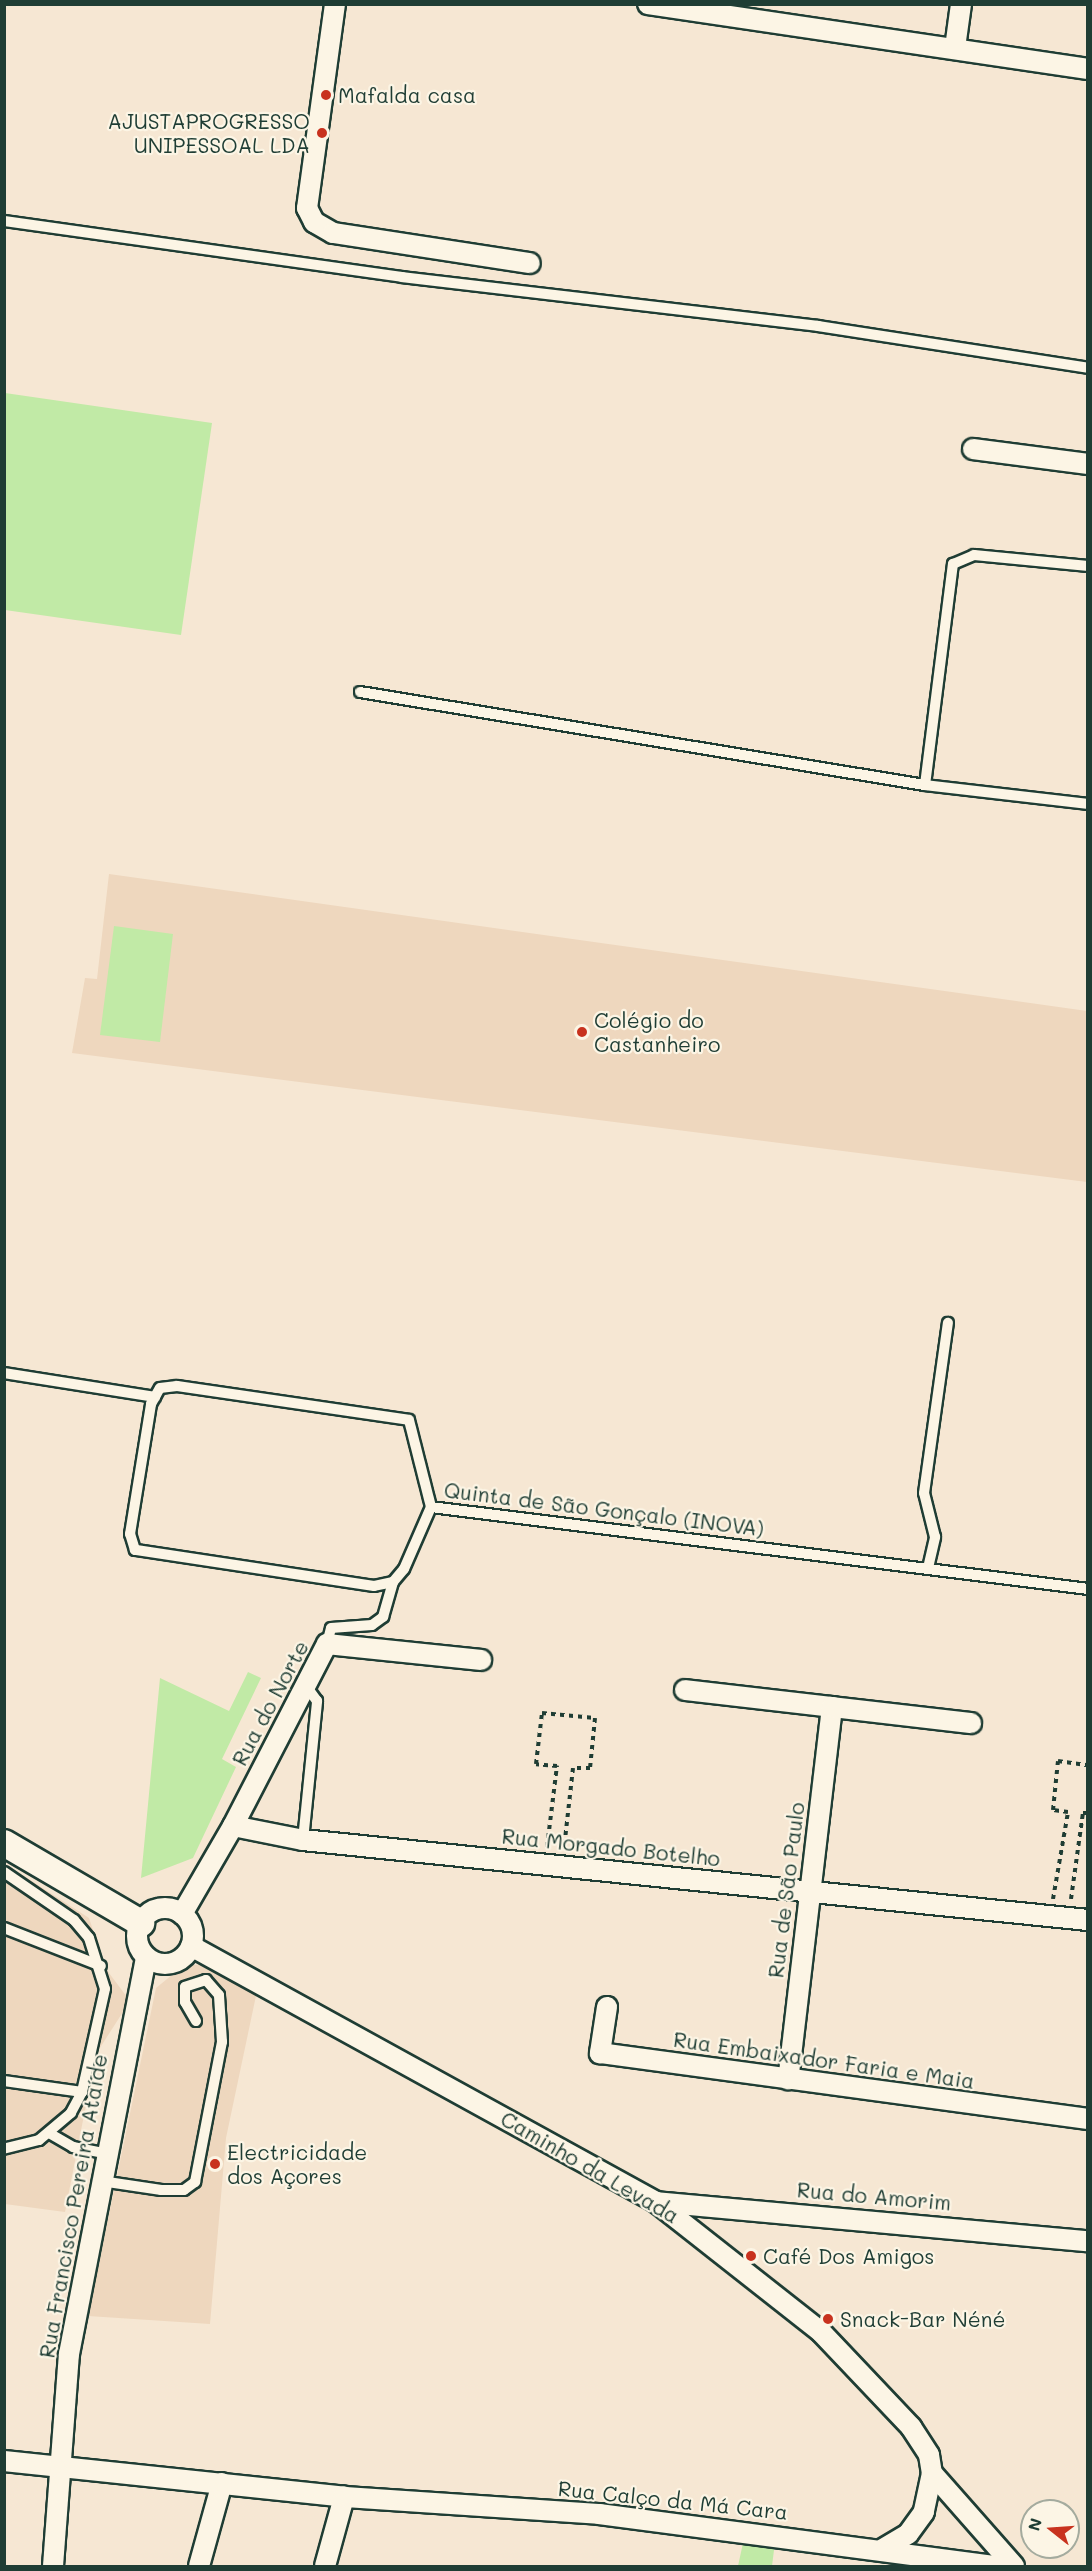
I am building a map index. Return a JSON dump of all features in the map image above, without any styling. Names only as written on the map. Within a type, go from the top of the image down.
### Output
[{"type":"street","points":[[335,4],[307,208],[314,222],[333,233],[530,263]]},
{"type":"street","points":[[648,4],[1088,69]]},
{"type":"street","points":[[955,48],[961,4]]},
{"type":"street","points":[[973,448],[1088,464]]},
{"type":"street","name":"Rua do Norte","points":[[233,1826],[304,1683],[327,1644],[481,1660]]},
{"type":"street","points":[[685,1690],[971,1723]]},
{"type":"street","name":"Rua de São Paulo","points":[[788,2079],[832,1707]]},
{"type":"street","points":[[182,1914],[233,1826]]},
{"type":"street","name":"Rua Morgado Botelho","points":[[233,1826],[303,1840],[1069,1918]]},
{"type":"street","points":[[4,1843],[141,1923]]},
{"type":"street","points":[[159,1909],[182,1914],[192,1928],[191,1946],[183,1958],[168,1964],[146,1957],[138,1937],[141,1923],[159,1909]]},
{"type":"street","name":"Caminho da Levada","points":[[191,1946],[656,2202],[821,2332],[865,2374],[911,2427],[929,2455],[932,2473]]},
{"type":"street","name":"Rua Francisco Pereira Ataíde","points":[[53,2566],[69,2354],[105,2153],[146,1957]]},
{"type":"street","name":"Rua Embaixador Faria e Maia","points":[[607,2007],[600,2053],[1088,2119]]},
{"type":"street","name":"Rua do Amorim","points":[[656,2202],[1088,2241]]},
{"type":"street","name":"Rua Calço da Má Cara","points":[[4,2461],[344,2497],[599,2514],[883,2549],[996,2566]]},
{"type":"street","points":[[883,2549],[908,2534],[924,2512],[932,2473]]},
{"type":"street","points":[[932,2473],[1014,2566]]},
{"type":"street","points":[[199,2566],[222,2483]]},
{"type":"street","points":[[325,2566],[344,2497]]},
{"type":"lane","points":[[4,221],[818,327],[1088,368]]},
{"type":"lane","points":[[925,785],[952,564],[974,555],[1088,566]]},
{"type":"lane","points":[[360,692],[925,785],[1088,804]]},
{"type":"lane","points":[[928,1568],[935,1537],[924,1492],[948,1323]]},
{"type":"lane","points":[[4,1373],[155,1396]]},
{"type":"lane","points":[[393,1582],[374,1586],[135,1550],[130,1534],[155,1396],[160,1388],[177,1386],[409,1420],[431,1507]]},
{"type":"lane","name":"Quinta de São Gonçalo (INOVA)","points":[[327,1644],[331,1628],[372,1625],[383,1617],[393,1582],[404,1569],[431,1507],[1088,1589]]},
{"type":"lane","points":[[303,1840],[317,1701],[304,1683]]},
{"type":"lane","points":[[4,1872],[74,1920],[101,1966],[105,1989],[82,2092],[72,2113],[49,2133],[4,2149]]},
{"type":"lane","points":[[4,1928],[101,1966]]},
{"type":"lane","points":[[101,2181],[161,2190],[184,2190],[195,2182],[222,2042],[219,1995],[206,1980],[186,1988],[185,2002],[196,2021]]},
{"type":"lane","points":[[4,2081],[82,2092]]},
{"type":"lane","points":[[49,2133],[73,2147],[105,2153]]},
{"type":"path","points":[[542,1713],[595,1718],[590,1768],[573,1768],[554,1865],[557,1766],[537,1764],[542,1713]]},
{"type":"path","points":[[1069,1918],[1068,1812],[1053,1810],[1058,1761],[1088,1765]]},
{"type":"path","points":[[1069,1918],[1083,1813],[1088,1813]]},
{"type":"shaded area","name":"Colégio do Castanheiro","points":[[109,874],[1087,1011],[1087,1182],[72,1053],[85,978],[97,979]]},
{"type":"shaded area","points":[[4,1863],[89,1918],[106,1969],[130,2001],[96,2054],[65,2212],[5,2204]]},
{"type":"shaded area","name":"Electricidade dos Açores","points":[[206,1964],[257,1991],[226,2138],[210,2324],[88,2316],[156,1988],[183,1966]]},
{"type":"green space","points":[[5,393],[212,423],[181,635],[5,610]]},
{"type":"green space","points":[[114,926],[173,934],[160,1042],[100,1035]]},
{"type":"green space","points":[[248,1672],[261,1678],[222,1759],[236,1767],[193,1858],[141,1878],[160,1678],[229,1711]]},
{"type":"green space","points":[[775,2542],[772,2566],[738,2566],[743,2543]]},
{"type":"place","name":"Mafalda casa","points":[[326,95]]},
{"type":"place","name":"AJUSTAPROGRESSO UNIPESSOAL LDA","points":[[322,133]]},
{"type":"place","name":"Colégio do Castanheiro","points":[[582,1032]]},
{"type":"place","name":"Electricidade dos Açores","points":[[215,2164]]},
{"type":"place","name":"Café Dos Amigos","points":[[751,2256]]},
{"type":"place","name":"Snack-Bar Néné","points":[[828,2319]]}]
